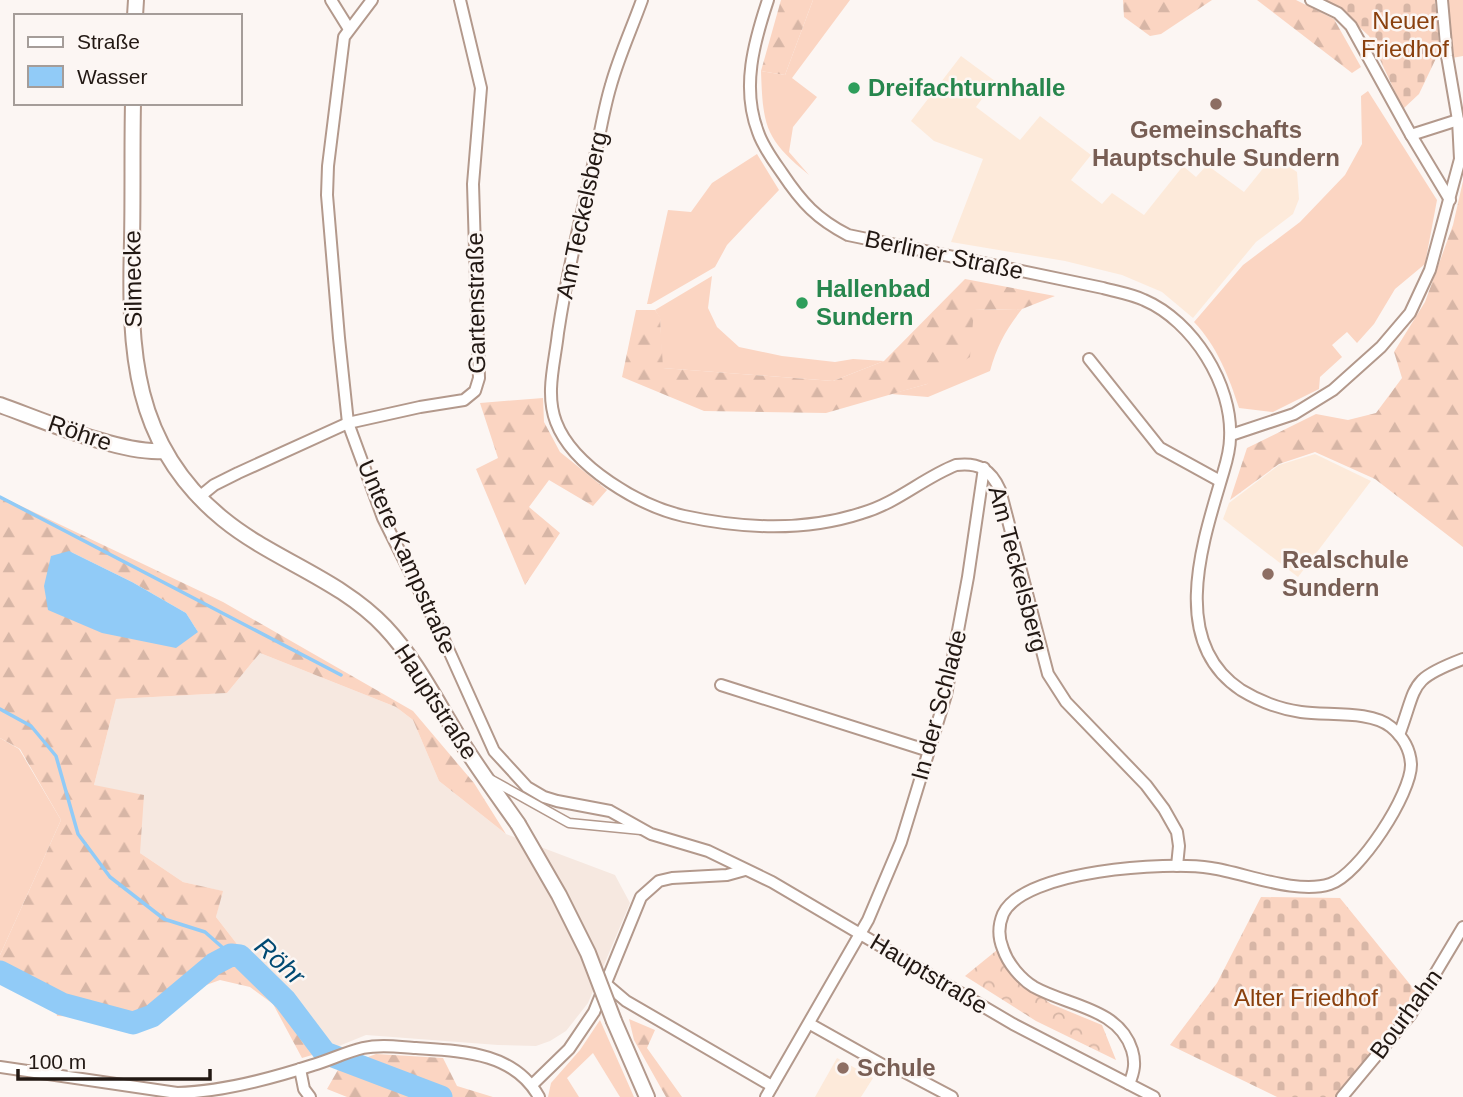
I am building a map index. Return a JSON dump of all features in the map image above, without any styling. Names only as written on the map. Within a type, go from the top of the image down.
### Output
[{"type":"main road","name":"Silmecke","points":[[133,105],[130,273],[135,368],[154,433],[163,451]]},
{"type":"main road","name":"Röhre","points":[[0,405],[122,447],[149,452],[163,451]]},
{"type":"main road","name":"Hauptstraße","points":[[163,451],[198,498],[225,521],[361,605],[410,656],[463,744],[519,824],[559,895],[588,953],[647,1097]]},
{"type":"street","points":[[331,0],[349,29]]},
{"type":"street","name":"Untere Kampstraße","points":[[372,0],[344,37],[328,166],[327,195],[348,424],[383,518],[445,642],[494,751],[527,787],[557,802],[610,811],[634,822],[643,830],[708,851],[745,870]]},
{"type":"street","name":"Gartenstraße","points":[[198,498],[214,485],[238,473],[348,424],[464,400],[479,384],[473,184],[481,88],[460,0]]},
{"type":"street","name":"Am Teckelsberg","points":[[642,0],[611,83],[563,294],[551,387],[557,424],[569,443],[613,484],[655,508],[681,516],[719,522],[773,527],[810,526],[861,514],[889,504],[956,465],[984,468],[994,477],[1000,490],[1048,674],[1066,702],[1146,785],[1164,809],[1177,832],[1177,866]]},
{"type":"street","name":"Berliner Straße","points":[[768,0],[756,35],[751,61],[750,85],[757,130],[764,146],[795,193],[814,214],[848,235],[871,241],[1060,278],[1142,299],[1177,322],[1206,358],[1224,397],[1231,435]]},
{"type":"street","points":[[1311,0],[1338,13],[1350,26],[1450,200]]},
{"type":"street","points":[[1129,1084],[1134,1072],[1134,1060],[1124,1032],[1107,1018],[1036,988],[1025,980],[1009,961],[999,934],[1001,920],[1008,906],[1021,896],[1059,880],[1105,872],[1177,866],[1208,867],[1308,887],[1323,886],[1337,881],[1363,858],[1407,783],[1410,757],[1399,735],[1386,724],[1375,719],[1301,712],[1263,701],[1236,686],[1213,663],[1202,639],[1196,600],[1205,537],[1231,435],[1294,414],[1334,390],[1381,347],[1410,313],[1430,270],[1460,159],[1458,120],[1447,56],[1442,0]]},
{"type":"street","points":[[1411,135],[1458,120]]},
{"type":"street","points":[[1089,359],[1160,447],[1220,481]]},
{"type":"street","name":"In der Schlade","points":[[766,1097],[868,920],[901,842],[946,695],[956,648],[984,468]]},
{"type":"street","points":[[1399,735],[1411,696],[1421,680],[1434,670],[1463,659]]},
{"type":"street","points":[[721,685],[929,751]]},
{"type":"street","points":[[485,776],[569,823],[643,830]]},
{"type":"street","points":[[532,1085],[569,1049],[594,1012],[641,897],[659,881],[727,875],[745,870]]},
{"type":"street","name":"Hauptstraße","points":[[745,870],[795,894],[1013,1024],[1154,1097]]},
{"type":"street","name":"Bourhahn","points":[[1342,1097],[1411,1014],[1463,927]]},
{"type":"street","points":[[606,984],[626,1001],[772,1086]]},
{"type":"street","points":[[810,1024],[883,1065],[899,1069],[952,1097]]},
{"type":"street","points":[[0,1067],[177,1093],[223,1092],[346,1053],[380,1046],[475,1054],[503,1062],[532,1085],[539,1097]]},
{"type":"street","points":[[300,1069],[304,1089],[310,1097]]},
{"type":"shaded area","points":[[961,56],[995,81],[976,107],[1020,140],[1040,116],[1091,155],[1071,180],[1102,204],[1112,193],[1144,215],[1183,166],[1196,177],[1207,165],[1244,192],[1273,156],[1297,172],[1299,199],[1293,214],[1256,242],[1193,318],[1162,292],[1122,275],[1065,261],[951,242],[983,159],[934,141],[911,121]]},
{"type":"shaded area","points":[[1315,454],[1371,481],[1298,577],[1223,519],[1229,503],[1279,465]]},
{"type":"shaded area","points":[[260,653],[396,707],[413,720],[439,781],[506,834],[615,875],[630,903],[588,1003],[566,1031],[536,1046],[366,1035],[329,1050],[247,957],[216,917],[222,891],[183,882],[140,853],[94,785],[116,699],[227,693]]},
{"type":"shaded area","name":"Schule","points":[[837,1058],[873,1078],[861,1097],[815,1097]]},
{"type":"green space","points":[[781,0],[813,0],[785,75],[761,71]]},
{"type":"green space","points":[[813,0],[850,0],[792,78],[817,97],[793,127],[789,152],[809,175],[783,151],[769,130],[763,106],[761,71],[785,75]]},
{"type":"green space","points":[[1123,0],[1212,0],[1161,34],[1150,36],[1124,17]]},
{"type":"green space","points":[[1257,0],[1296,0],[1334,19],[1361,67],[1352,73]]},
{"type":"green space","name":"Neuer Friedhof","points":[[1320,0],[1435,0],[1440,50],[1419,94],[1403,109],[1369,36],[1341,10]]},
{"type":"green space","points":[[1447,0],[1463,0],[1463,56],[1452,58]]},
{"type":"green space","points":[[1368,91],[1437,200],[1425,264],[1395,289],[1374,324],[1357,343],[1347,332],[1332,345],[1342,357],[1320,377],[1319,389],[1273,412],[1239,408],[1221,362],[1194,322],[1243,265],[1300,222],[1345,175],[1362,144],[1361,96]]},
{"type":"green space","points":[[757,154],[779,190],[727,245],[715,267],[647,304],[668,210],[691,212],[712,183]]},
{"type":"green space","points":[[1463,181],[1463,547],[1375,479],[1315,452],[1279,464],[1230,500],[1247,448],[1316,414],[1348,420],[1376,413],[1402,378],[1394,352],[1425,302],[1453,225]]},
{"type":"green space","points":[[712,276],[708,308],[717,327],[739,347],[782,356],[835,362],[853,359],[884,361],[833,381],[662,368],[660,318],[655,310]]},
{"type":"green space","points":[[965,279],[1055,296],[1022,309],[974,310],[970,357],[927,384],[826,413],[704,411],[622,377],[636,310],[655,310],[660,317],[663,368],[833,381],[884,361]]},
{"type":"green space","points":[[1022,309],[1003,338],[990,371],[928,397],[891,394],[927,384],[974,310]]},
{"type":"green space","points":[[543,398],[544,422],[560,452],[607,490],[593,506],[549,480],[529,507],[560,533],[525,585],[476,469],[498,458],[480,403]]},
{"type":"green space","points":[[0,496],[223,602],[413,711],[474,783],[506,834],[439,781],[413,720],[396,707],[260,653],[227,693],[116,699],[94,785],[144,795],[140,853],[183,882],[223,891],[216,917],[247,957],[329,1050],[302,1058],[273,1004],[250,987],[220,980],[187,992],[138,1019],[57,1016],[55,1005],[0,978],[0,955],[61,820],[20,749],[0,738]],"holes":[[[69,551],[132,582],[186,613],[198,632]]]},
{"type":"green space","points":[[0,738],[19,749],[61,820],[0,955]]},
{"type":"green space","name":"Alter Friedhof","points":[[1261,897],[1340,898],[1417,993],[1338,1097],[1277,1097],[1170,1045],[1217,983]]},
{"type":"green space","points":[[997,950],[1013,975],[1051,1004],[1102,1025],[1116,1060],[1036,1021],[965,976]]},
{"type":"green space","points":[[629,1019],[655,1030],[647,1048],[682,1097],[666,1097],[634,1040]]},
{"type":"green space","points":[[600,1020],[634,1097],[620,1097],[593,1053],[567,1078],[579,1097],[548,1097],[551,1083],[580,1050]]},
{"type":"green space","points":[[376,1054],[443,1058],[457,1086],[493,1097],[347,1097],[327,1089],[339,1068]]},
{"type":"water","points":[[69,551],[132,582],[186,613],[198,632],[176,648],[102,633],[48,610],[44,586],[51,556]]},
{"type":"waterway","points":[[0,497],[341,675]]},
{"type":"waterway","points":[[0,709],[31,726],[56,756],[78,834],[110,877],[164,919],[205,932],[231,955]]},
{"type":"waterway","name":"Röhr","points":[[0,972],[62,1004],[133,1023],[152,1016],[214,964],[231,955],[240,956],[285,1000],[325,1053],[441,1097]]},
{"type":"place","name":"Dreifachturnhalle","points":[[854,88]]},
{"type":"place","name":"Gemeinschafts Hauptschule Sundern","points":[[1216,104]]},
{"type":"place","name":"Hallenbad Sundern","points":[[802,303]]},
{"type":"place","name":"Realschule Sundern","points":[[1268,574]]},
{"type":"place","name":"Schule","points":[[843,1068]]}]
